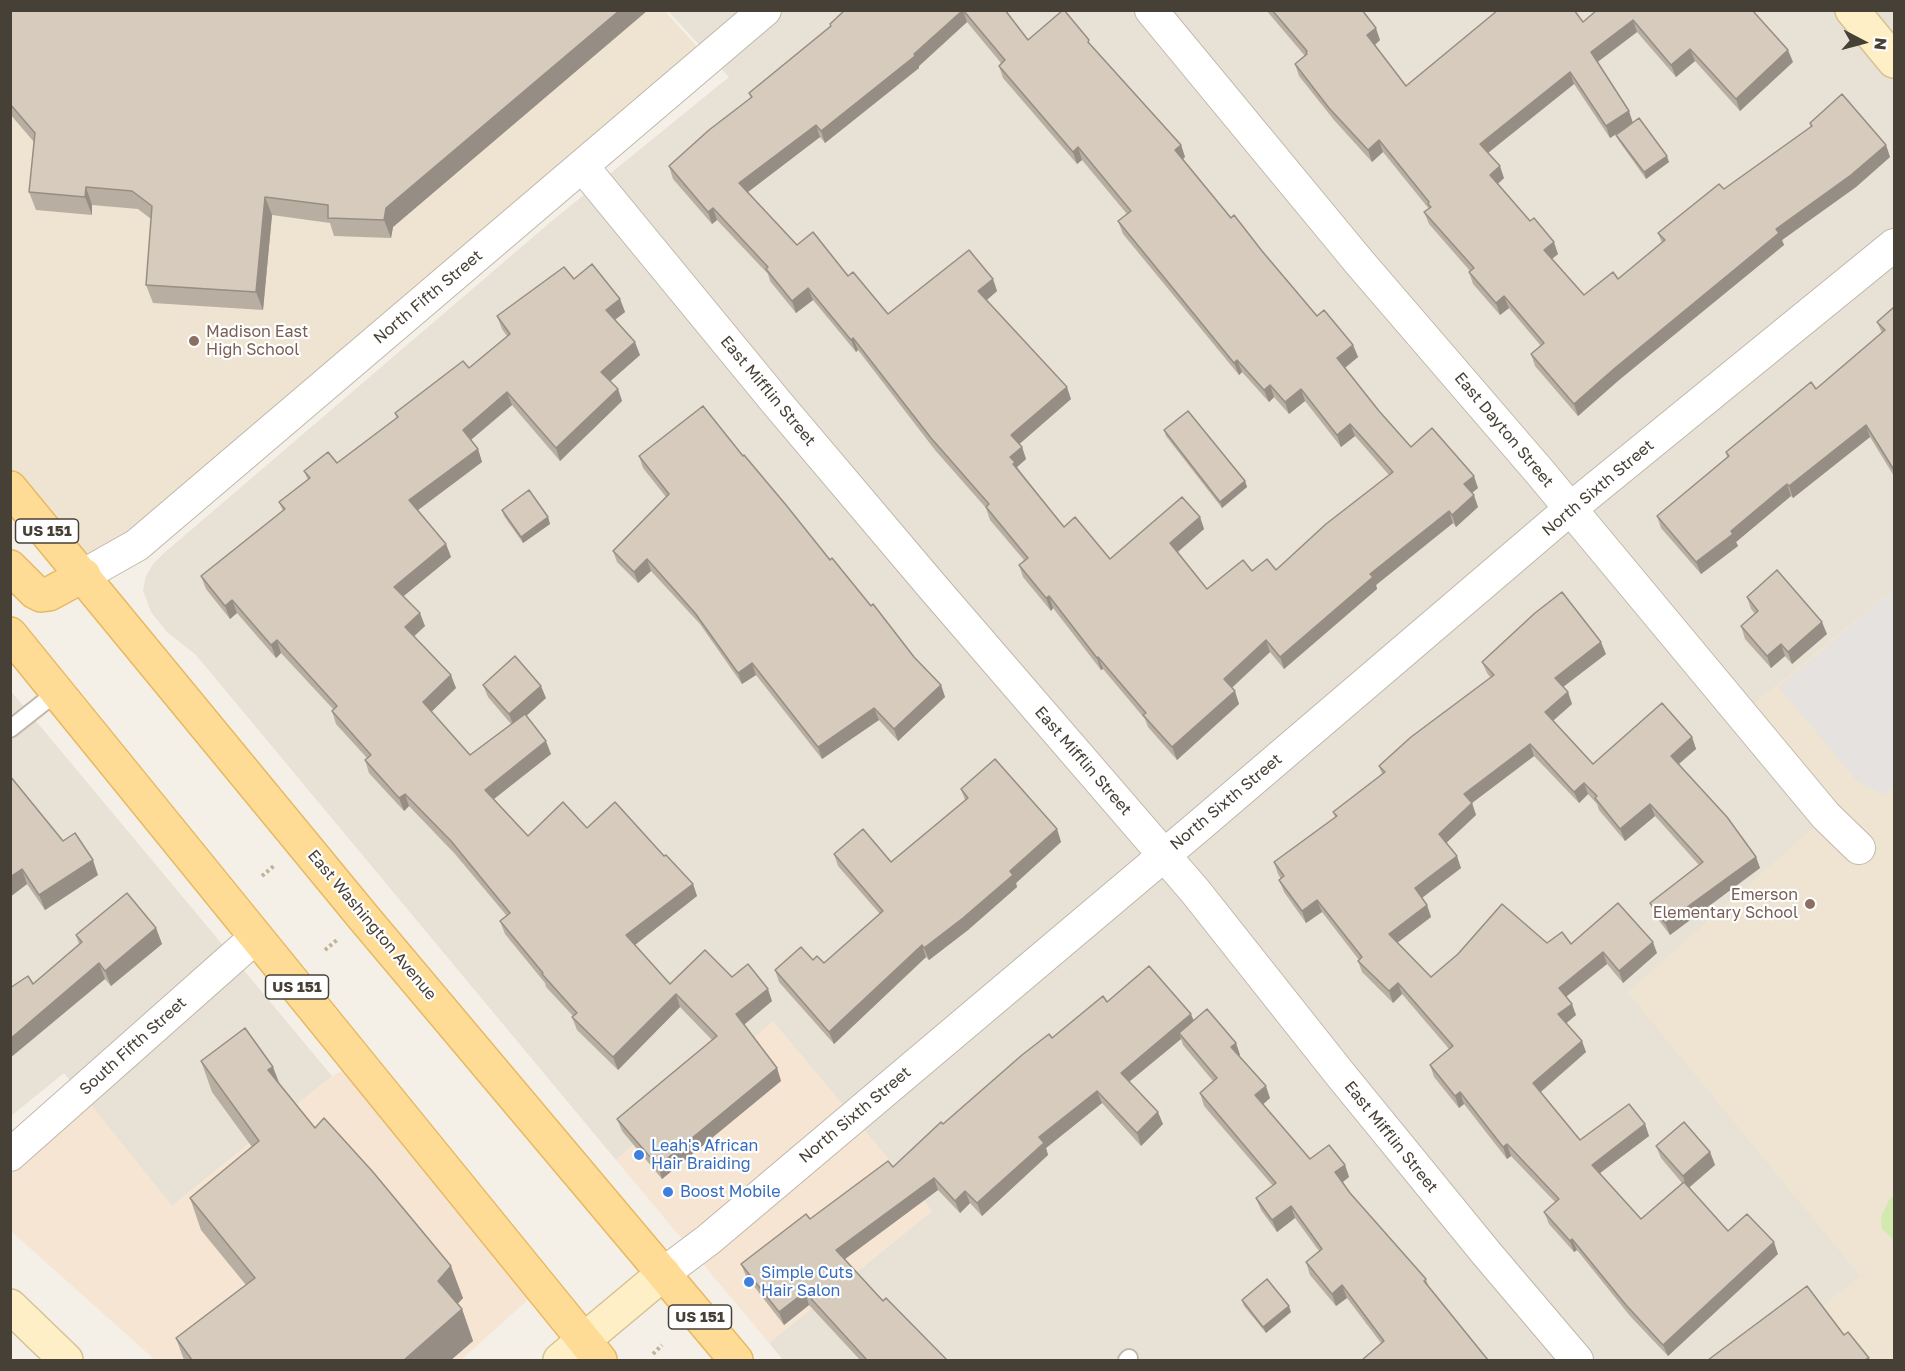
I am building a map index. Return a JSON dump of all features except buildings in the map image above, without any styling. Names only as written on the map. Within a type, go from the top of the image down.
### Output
[{"type":"main road","name":"East Washington Avenue","points":[[10,488],[84,575],[364,918],[736,1360]]},
{"type":"main road","points":[[10,567],[41,595],[49,594],[84,575]]},
{"type":"main road","name":"US 151","points":[[10,634],[256,937],[581,1354]]},
{"type":"street","name":"North Fifth Street","points":[[84,575],[137,545],[765,10]]},
{"type":"street","name":"East Dayton Street","points":[[1151,10],[1826,816],[1858,848]]},
{"type":"street","points":[[1852,10],[1894,61]]},
{"type":"street","name":"East Mifflin Street","points":[[583,167],[792,421],[1195,891],[1340,1074],[1577,1360]]},
{"type":"street","name":"North Sixth Street","points":[[581,1354],[664,1273],[717,1232],[1570,509],[1894,245]]},
{"type":"street","name":"South Fifth Street","points":[[10,1155],[256,937]]},
{"type":"street","points":[[10,1306],[66,1360]]},
{"type":"lane","points":[[10,729],[57,692]]},
{"type":"path","points":[[262,876],[275,864]]},
{"type":"path","points":[[325,950],[340,938]]},
{"type":"path","points":[[653,1354],[662,1346]]},
{"type":"shaded area","name":"Madison East High School","points":[[10,11],[665,11],[708,59],[84,575],[11,488]]},
{"type":"shaded area","points":[[668,11],[1894,11],[1894,1360],[783,1360],[769,1343],[932,1211],[773,1022],[616,1160],[196,655],[167,632],[151,612],[143,590],[146,576],[163,554],[553,220],[729,77]]},
{"type":"shaded area","name":"Emerson Elementary School","points":[[1894,588],[1894,1360],[1864,1360],[1821,1307],[1860,1276],[1627,992],[1825,817],[1741,714]]},
{"type":"shaded area","points":[[1894,589],[1894,786],[1884,795],[1857,781],[1779,687]]},
{"type":"shaded area","points":[[10,690],[332,1076],[172,1206],[64,1073],[11,1116]]},
{"type":"shaded area","points":[[773,1021],[932,1211],[769,1343],[616,1160]]},
{"type":"shaded area","points":[[359,1062],[541,1288],[461,1360],[155,1360],[11,1231],[11,1155],[81,1092],[172,1206],[332,1076]]},
{"type":"green space","points":[[1894,1195],[1894,1245],[1891,1237],[1882,1229],[1881,1217]]},
{"type":"place","name":"Madison East High School","points":[[194,341]]},
{"type":"place","name":"Emerson Elementary School","points":[[1810,904]]},
{"type":"place","name":"Leah's African Hair Braiding","points":[[639,1155]]},
{"type":"place","name":"Boost Mobile","points":[[668,1192]]},
{"type":"place","name":"Simple Cuts Hair Salon","points":[[749,1282]]}]
